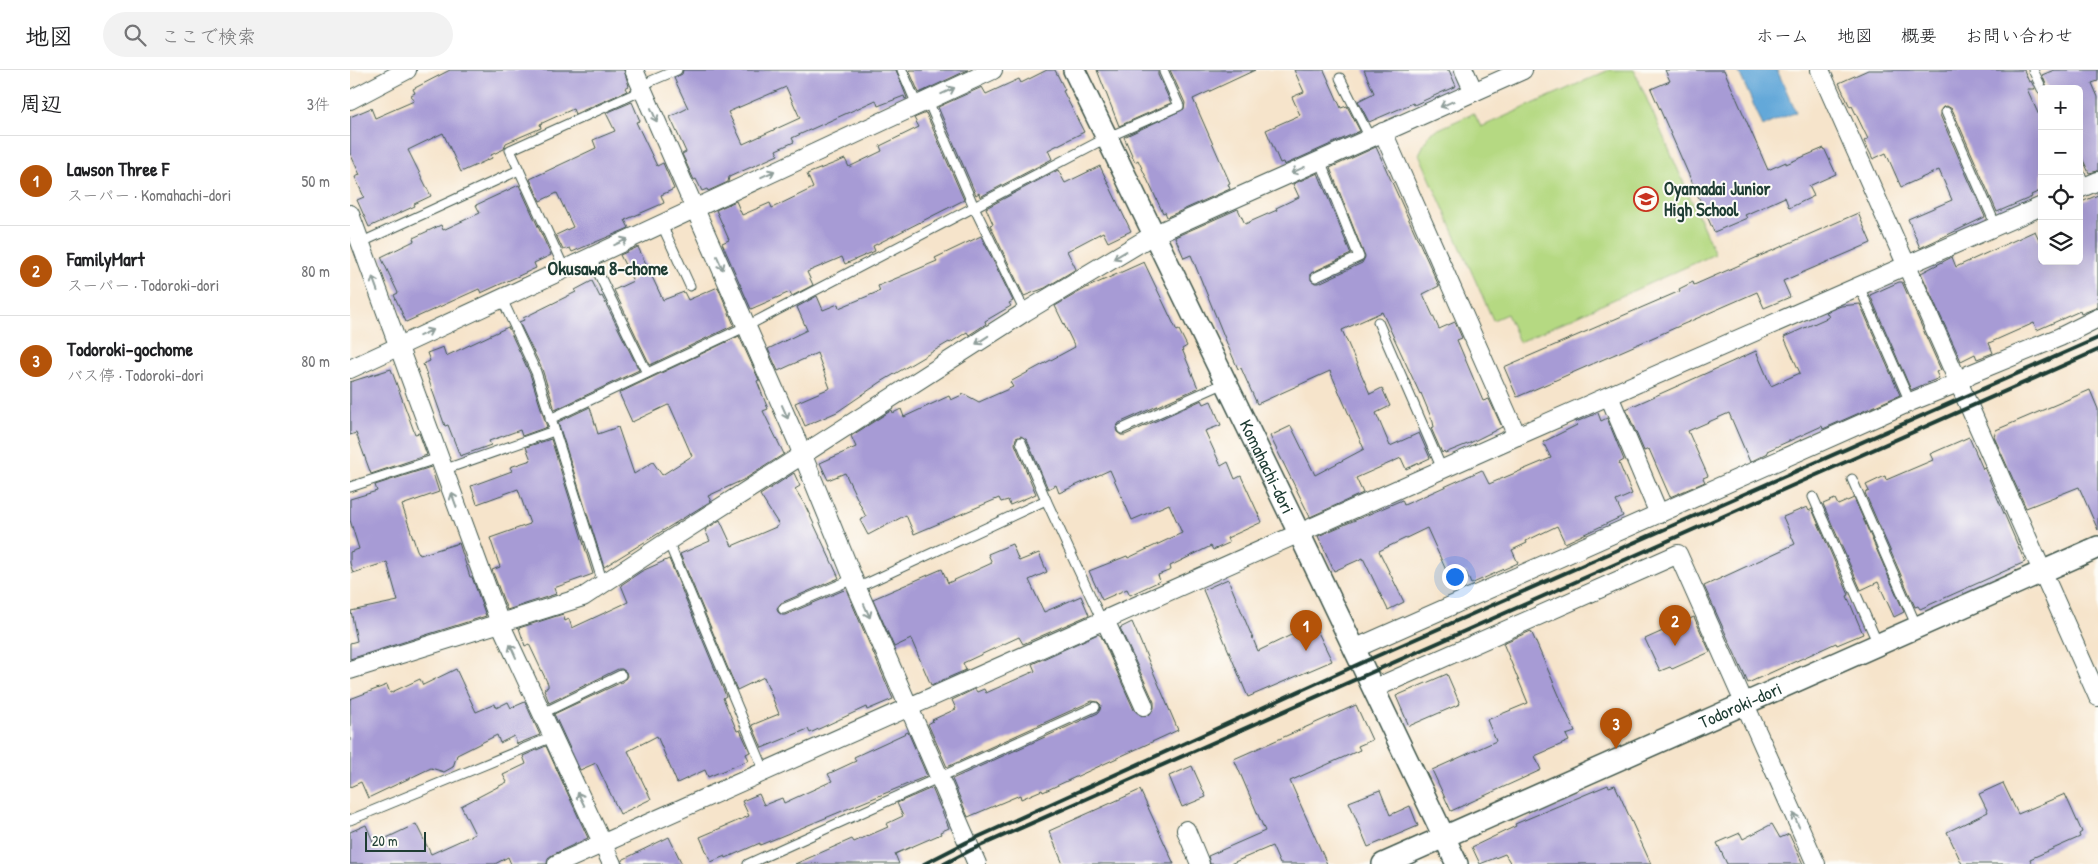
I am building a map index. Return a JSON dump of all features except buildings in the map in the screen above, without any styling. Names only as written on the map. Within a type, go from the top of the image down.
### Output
[{"type":"street","points":[[350,100],[407,70]]},
{"type":"street","points":[[634,70],[803,454],[855,584],[910,706],[977,864]]},
{"type":"street","points":[[350,369],[992,70]]},
{"type":"street","name":"Komahachi-dori","points":[[1074,70],[1457,864]]},
{"type":"street","points":[[1464,70],[1474,92]]},
{"type":"street","points":[[350,670],[583,597],[1025,312],[1153,235],[1524,70]]},
{"type":"street","points":[[1820,70],[2098,697]]},
{"type":"street","points":[[1377,135],[1517,436]]},
{"type":"street","points":[[557,864],[602,842],[765,772],[1442,469],[2038,208]]},
{"type":"street","points":[[350,214],[500,623],[612,864]]},
{"type":"street","points":[[1354,648],[1910,402],[1958,383],[1970,374],[2060,337],[2098,318]]},
{"type":"street","points":[[1609,396],[1659,514]]},
{"type":"street","name":"Todoroki-dori","points":[[1383,864],[2098,546]]},
{"type":"street","points":[[1373,689],[1678,554],[1816,864]]},
{"type":"street","points":[[1104,620],[1144,706]]},
{"type":"street","points":[[1186,830],[1200,864]]},
{"type":"lane","points":[[564,268],[510,150],[632,96],[651,81],[677,70]]},
{"type":"lane","points":[[902,70],[922,103],[1025,312]]},
{"type":"lane","points":[[2033,70],[2040,85]]},
{"type":"lane","points":[[550,419],[747,326],[1106,138],[1179,106],[1164,72]]},
{"type":"lane","points":[[1340,78],[1377,135]]},
{"type":"lane","points":[[1946,112],[1996,226]]},
{"type":"lane","points":[[1316,277],[1359,257],[1320,160]]},
{"type":"lane","points":[[360,243],[519,170]]},
{"type":"lane","points":[[662,223],[690,286]]},
{"type":"lane","points":[[590,256],[647,373]]},
{"type":"lane","points":[[1859,286],[1910,402]]},
{"type":"lane","points":[[501,298],[536,372],[603,583]]},
{"type":"lane","points":[[1378,322],[1442,469]]},
{"type":"lane","points":[[1122,429],[1225,383]]},
{"type":"lane","points":[[350,487],[441,464],[554,431]]},
{"type":"lane","points":[[1020,442],[1104,620]]},
{"type":"lane","points":[[1852,479],[1917,627]]},
{"type":"lane","points":[[1813,496],[1878,644]]},
{"type":"lane","points":[[782,609],[855,584],[1046,500]]},
{"type":"lane","points":[[668,541],[765,772]]},
{"type":"lane","points":[[541,714],[622,675]]},
{"type":"lane","points":[[748,864],[1095,707]]},
{"type":"lane","points":[[350,820],[552,737]]},
{"type":"green space","points":[[1609,70],[1634,70],[1715,254],[1519,342],[1507,314],[1493,320],[1419,154],[1430,133],[1474,113],[1481,127]]},
{"type":"water","points":[[1738,70],[1777,70],[1796,112],[1763,126]]},
{"type":"railway","points":[[924,864],[967,842],[1361,663],[2098,338]]},
{"type":"railway","points":[[944,864],[971,850],[2098,350]]},
{"type":"place","name":"Oyamadai Junior High School","points":[[1646,199]]},
{"type":"place","name":"FamilyMart","points":[[1675,646]]},
{"type":"place","name":"Lawson Three F","points":[[1306,651]]},
{"type":"place","name":"Todoroki-gochome","points":[[1616,749]]},
{"type":"district","name":"Okusawa 8-chome","points":[[608,268]]}]
